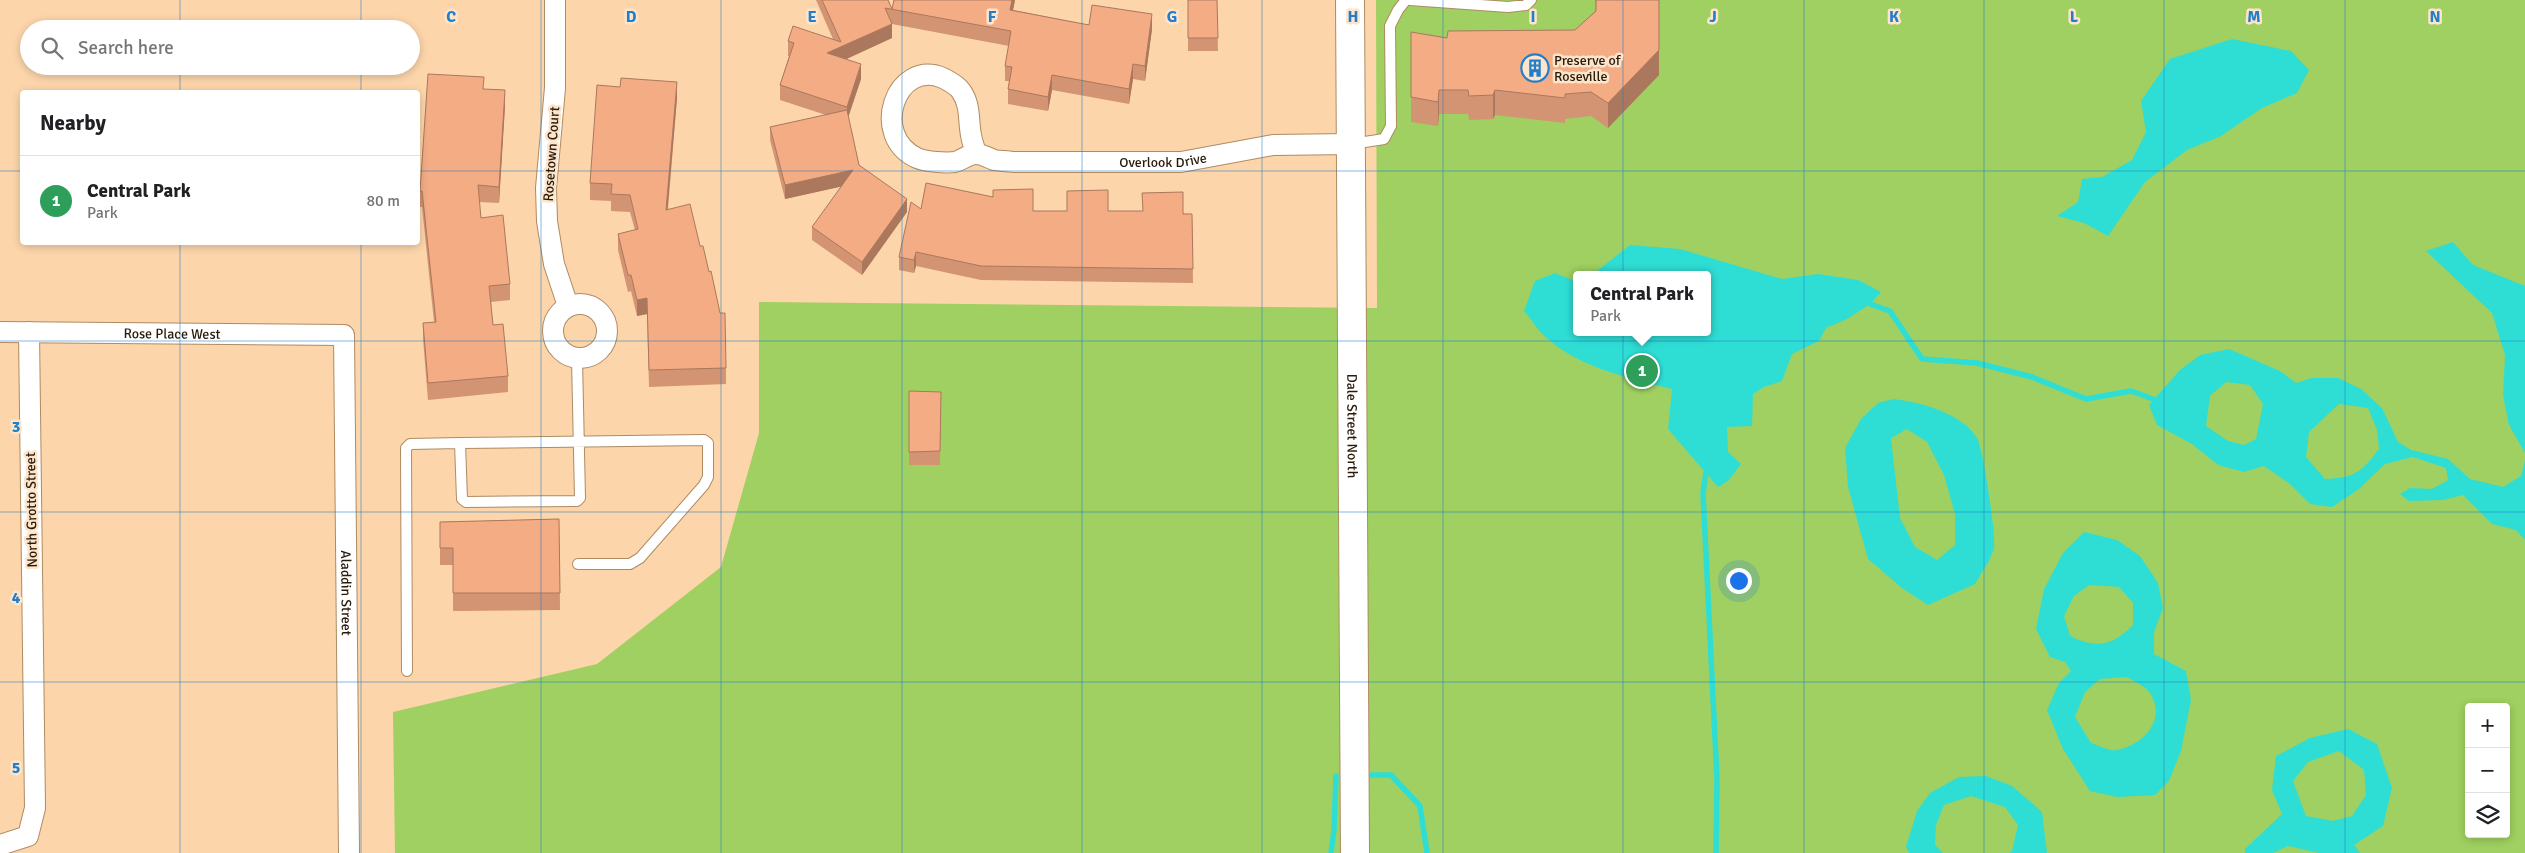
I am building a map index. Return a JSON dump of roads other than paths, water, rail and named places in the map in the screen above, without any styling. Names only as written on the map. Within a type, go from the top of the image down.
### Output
[{"type":"main road","name":"Dale Street North","points":[[1350,0],[1355,853]]},
{"type":"street","name":"Rosetown Court","points":[[555,0],[556,88],[546,188],[547,221],[554,264],[568,306]]},
{"type":"street","points":[[934,74],[950,81],[962,91],[969,109],[970,135],[976,154],[954,162],[919,159],[906,152],[895,139],[892,119],[894,100],[902,86],[916,77],[934,74]]},
{"type":"street","name":"Overlook Drive","points":[[976,154],[996,160],[1013,162],[1162,162],[1213,157],[1273,145],[1351,144]]},
{"type":"street","points":[[582,304],[591,306],[601,313],[606,322],[608,334],[604,344],[597,353],[588,358],[577,359],[560,351],[554,343],[552,334],[557,315],[568,306],[582,304]]},
{"type":"street","name":"Rose Place West","points":[[0,332],[344,335]]},
{"type":"street","name":"North Grotto Street","points":[[0,845],[28,836],[35,808],[29,332]]},
{"type":"street","name":"Aladdin Street","points":[[344,335],[349,853]]},
{"type":"lane","points":[[1351,144],[1384,139],[1391,126],[1390,26],[1398,10],[1408,0],[1508,7],[1526,5],[1531,0]]},
{"type":"lane","points":[[460,443],[462,499],[466,502],[577,502],[580,498],[577,359]]},
{"type":"lane","points":[[407,671],[406,448],[410,444],[704,440],[708,443],[708,477],[704,485],[640,558],[630,564],[578,564]]},
{"type":"water","points":[[2232,39],[2291,51],[2309,70],[2297,93],[2262,108],[2221,136],[2187,150],[2145,182],[2108,236],[2084,223],[2057,216],[2078,202],[2082,179],[2102,177],[2132,160],[2146,132],[2141,101],[2170,59]]},
{"type":"water","points":[[2453,242],[2473,265],[2525,286],[2525,453],[2509,425],[2503,395],[2505,355],[2492,313],[2426,251]]},
{"type":"water","points":[[1630,245],[1680,249],[1782,279],[1818,274],[1858,280],[1881,292],[1870,304],[1847,319],[1826,328],[1819,341],[1792,354],[1782,381],[1764,387],[1753,394],[1752,426],[1727,427],[1728,452],[1741,464],[1728,481],[1718,487],[1668,429],[1672,389],[1608,371],[1577,358],[1562,350],[1545,337],[1524,311],[1535,281],[1555,273],[1573,280],[1573,336],[1711,336],[1711,271],[1597,271]]},
{"type":"water","points":[[2229,349],[2280,371],[2296,383],[2312,378],[2338,378],[2361,389],[2382,408],[2398,442],[2411,450],[2448,459],[2470,479],[2503,487],[2521,476],[2525,460],[2525,540],[2516,530],[2492,524],[2463,495],[2443,500],[2409,501],[2400,494],[2410,488],[2432,489],[2448,480],[2446,468],[2413,457],[2385,464],[2359,489],[2332,507],[2310,504],[2290,484],[2264,466],[2244,472],[2218,465],[2192,444],[2157,425],[2149,405],[2180,370],[2200,355]],"holes":[[[2226,382],[2250,385],[2263,404],[2256,439],[2244,445],[2228,441],[2206,426],[2210,396]],[[2339,404],[2368,408],[2377,430],[2379,449],[2356,472],[2343,477],[2325,479],[2306,457],[2309,432]]]},
{"type":"water","points":[[1893,399],[1940,410],[1951,415],[1970,429],[1980,445],[1991,510],[1994,539],[1993,552],[1975,584],[1928,605],[1902,588],[1868,559],[1848,487],[1845,448],[1861,419],[1878,403]],"holes":[[[1907,429],[1927,442],[1944,475],[1955,514],[1955,545],[1937,560],[1915,547],[1900,518],[1891,438]]]},
{"type":"water","points":[[2084,532],[2117,540],[2140,556],[2158,583],[2163,608],[2154,632],[2154,654],[2186,671],[2191,700],[2181,751],[2169,781],[2155,795],[2117,797],[2090,791],[2063,749],[2047,710],[2059,683],[2071,671],[2065,662],[2050,657],[2036,629],[2044,589],[2063,553]],"holes":[[[2089,585],[2119,587],[2133,603],[2133,625],[2111,641],[2096,644],[2070,636],[2064,616],[2074,596]],[[2127,677],[2148,690],[2155,703],[2156,712],[2150,729],[2136,743],[2117,750],[2091,743],[2075,717],[2085,692],[2100,679]]]},
{"type":"water","points":[[2348,729],[2377,744],[2392,788],[2383,826],[2354,845],[2360,853],[2319,853],[2288,846],[2273,853],[2245,853],[2245,849],[2282,814],[2272,790],[2276,756],[2310,738]],"holes":[[[2339,751],[2364,770],[2366,795],[2352,816],[2333,821],[2306,816],[2293,781],[2308,762]]]},
{"type":"water","points":[[1986,776],[2012,786],[2042,812],[2047,853],[2009,853],[2012,851],[2018,825],[2005,807],[1971,796],[1944,805],[1936,825],[1935,845],[1943,853],[1909,853],[1906,847],[1917,811],[1930,793],[1959,777]]},
{"type":"waterway","points":[[1870,304],[1890,311],[1922,359],[1977,363],[2032,377],[2086,399],[2131,391],[2153,399]]},
{"type":"waterway","points":[[1707,466],[1703,493],[1717,779],[1716,853]]},
{"type":"waterway","points":[[1372,775],[1391,775],[1420,806],[1427,853]]},
{"type":"waterway","points":[[1331,853],[1334,830],[1336,776]]},
{"type":"place","name":"Preserve of Roseville","points":[[1535,68]]},
{"type":"place","name":"Central Park","points":[[1642,371]]}]
